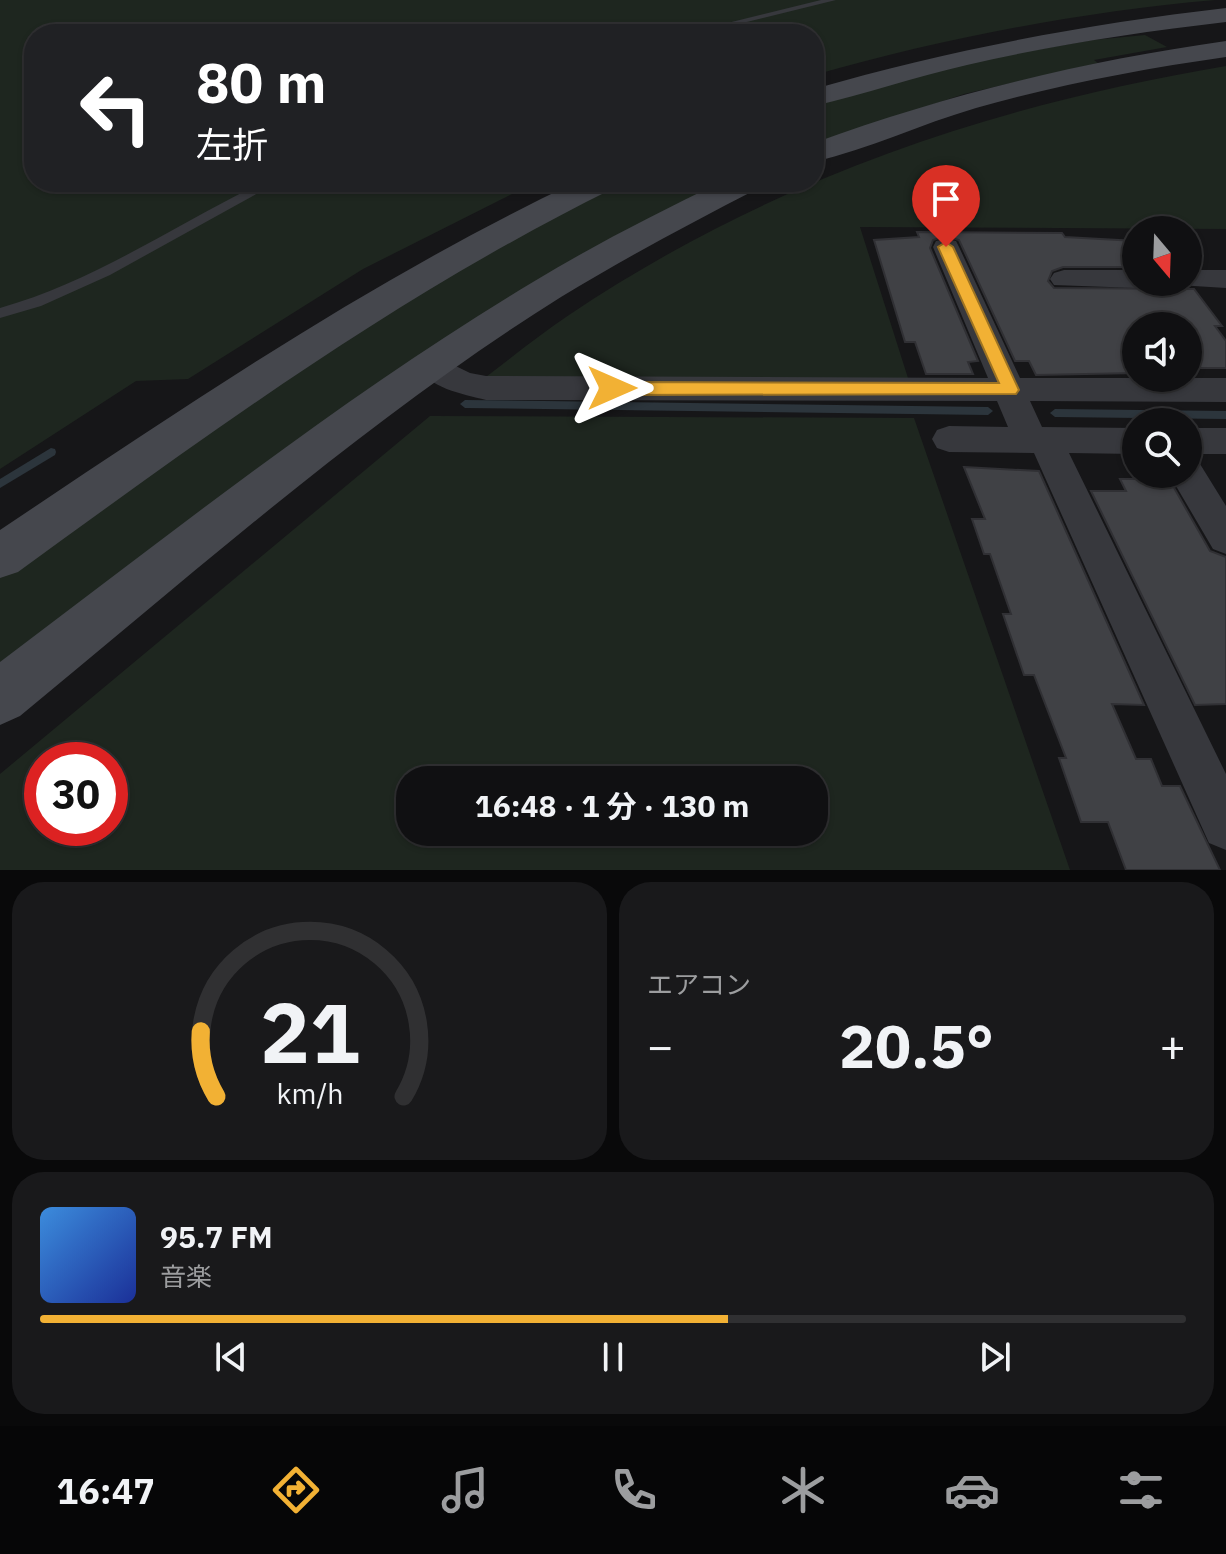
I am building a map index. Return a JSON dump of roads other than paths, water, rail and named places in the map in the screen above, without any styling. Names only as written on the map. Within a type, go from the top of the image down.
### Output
[{"type":"street","points":[[824,95],[972,54],[1112,29],[1164,28],[1226,18]]},
{"type":"street","points":[[824,149],[939,109],[1020,87],[1147,60],[1226,49]]},
{"type":"street","points":[[0,557],[344,323],[505,230],[581,192]]},
{"type":"street","points":[[0,697],[331,438],[431,365],[611,250],[726,192]]},
{"type":"street","points":[[946,247],[1010,390],[1038,440],[1226,826]]},
{"type":"street","points":[[1064,279],[1122,279]]},
{"type":"street","points":[[1202,279],[1226,279]]},
{"type":"street","points":[[431,365],[454,380],[486,388],[1226,390]]},
{"type":"street","points":[[949,439],[1122,441]]},
{"type":"street","points":[[1202,441],[1226,441]]},
{"type":"street","points":[[1196,488],[1226,538]]},
{"type":"lane","points":[[730,24],[832,0]]},
{"type":"lane","points":[[0,313],[62,295],[251,192]]},
{"type":"waterway","points":[[465,404],[988,411]]},
{"type":"waterway","points":[[1055,413],[1226,415]]},
{"type":"waterway","points":[[0,484],[51,452]]}]
